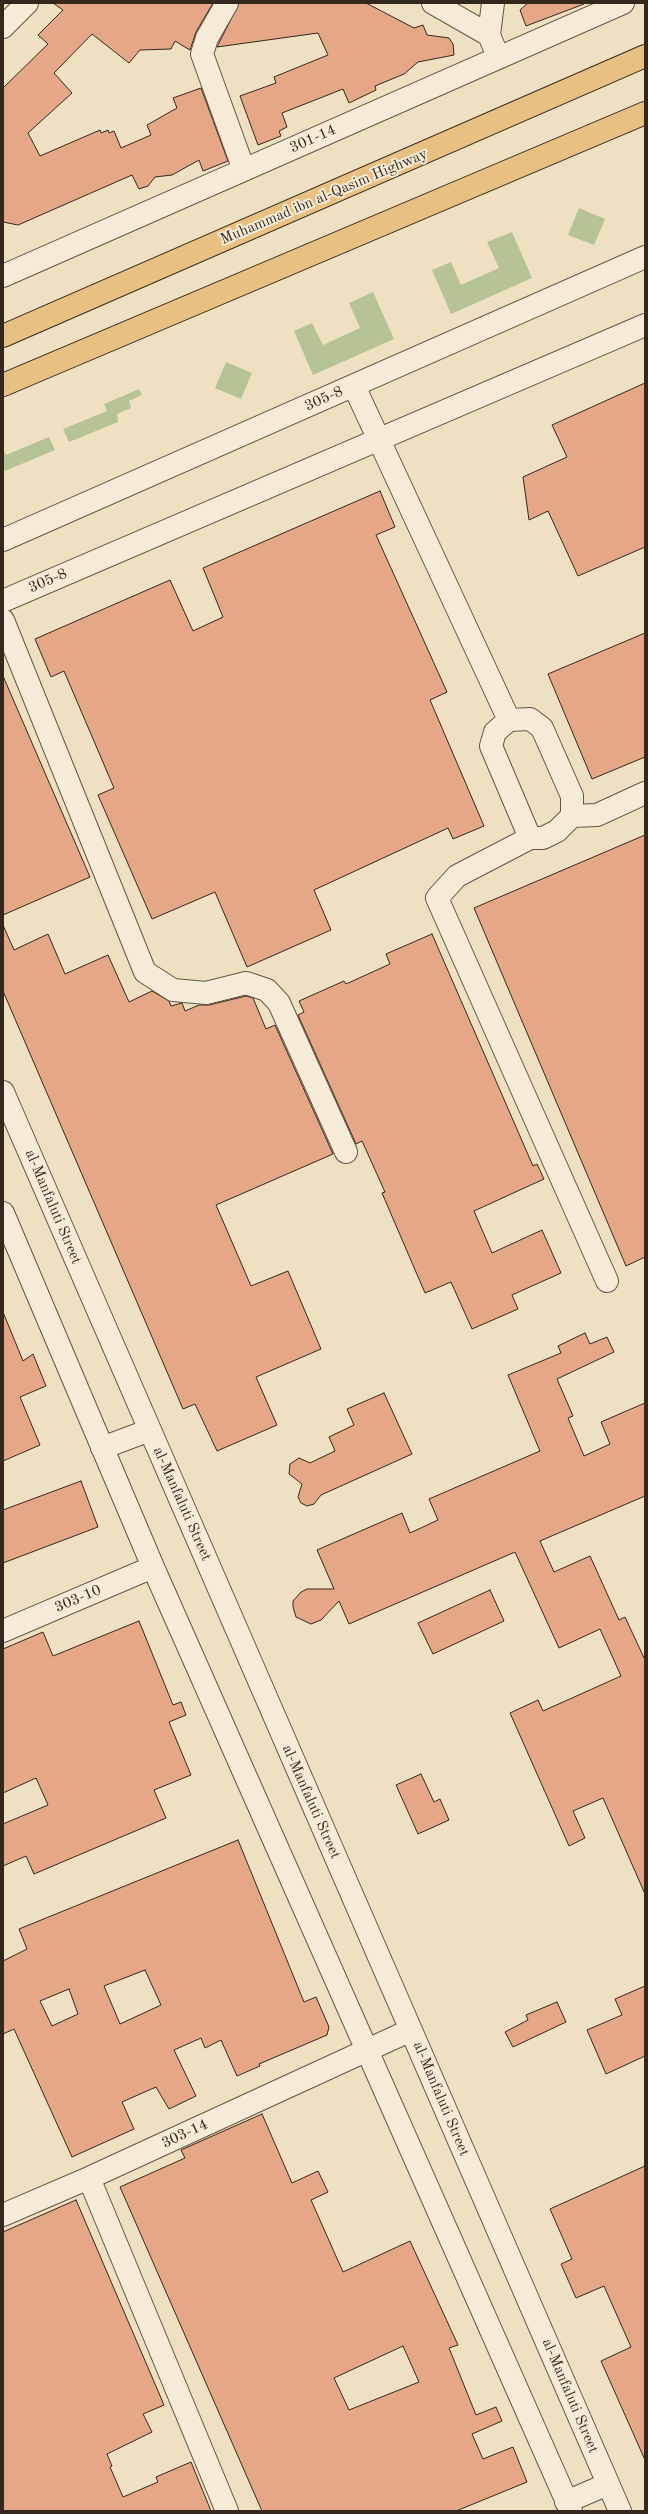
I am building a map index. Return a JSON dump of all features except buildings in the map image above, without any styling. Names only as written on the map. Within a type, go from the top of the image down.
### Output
[{"type":"highway","name":"Muhammad ibn al-Qasim Highway","points":[[3,336],[645,56]]},
{"type":"highway","points":[[3,385],[645,113]]},
{"type":"street","points":[[3,27],[27,3]]},
{"type":"street","points":[[227,3],[206,38],[202,54],[244,170]]},
{"type":"street","points":[[433,3],[489,35]]},
{"type":"street","points":[[493,3],[489,35],[498,57]]},
{"type":"street","name":"301-14","points":[[3,276],[623,3]]},
{"type":"street","name":"305-8","points":[[3,540],[645,257]]},
{"type":"street","name":"305-8","points":[[3,601],[645,325]]},
{"type":"street","points":[[354,386],[377,440],[509,720]]},
{"type":"street","points":[[3,620],[145,972],[172,990],[206,993],[246,983],[267,990],[279,1003],[346,1152]]},
{"type":"street","points":[[530,838],[490,746],[495,732],[509,720],[530,719],[542,728],[572,796],[572,816]]},
{"type":"street","points":[[607,1281],[437,898],[456,876],[530,838],[543,838],[557,831],[572,816],[597,814],[645,793]]},
{"type":"street","name":"al-Manfaluti Street","points":[[5,1103],[150,1430],[620,2511]]},
{"type":"street","points":[[3,1213],[152,1567],[568,2506],[608,2484]]},
{"type":"street","points":[[102,1448],[150,1430]]},
{"type":"street","name":"303-10","points":[[3,1630],[152,1567]]},
{"type":"street","name":"303-14","points":[[3,2215],[89,2178],[411,2030]]},
{"type":"street","points":[[89,2178],[227,2511]]},
{"type":"green space","points":[[579,208],[605,219],[594,245],[568,235]]},
{"type":"green space","points":[[512,232],[532,278],[451,314],[432,270],[451,262],[461,285],[499,268],[487,242]]},
{"type":"green space","points":[[373,292],[394,339],[313,375],[294,331],[312,323],[323,345],[360,328],[349,303]]},
{"type":"green space","points":[[226,362],[252,373],[241,399],[215,388]]},
{"type":"green space","points":[[139,389],[142,395],[129,401],[131,408],[117,414],[118,422],[69,442],[63,429],[107,411],[104,404]]},
{"type":"green space","points":[[49,437],[55,450],[5,471],[3,468],[3,449],[6,455]]}]
